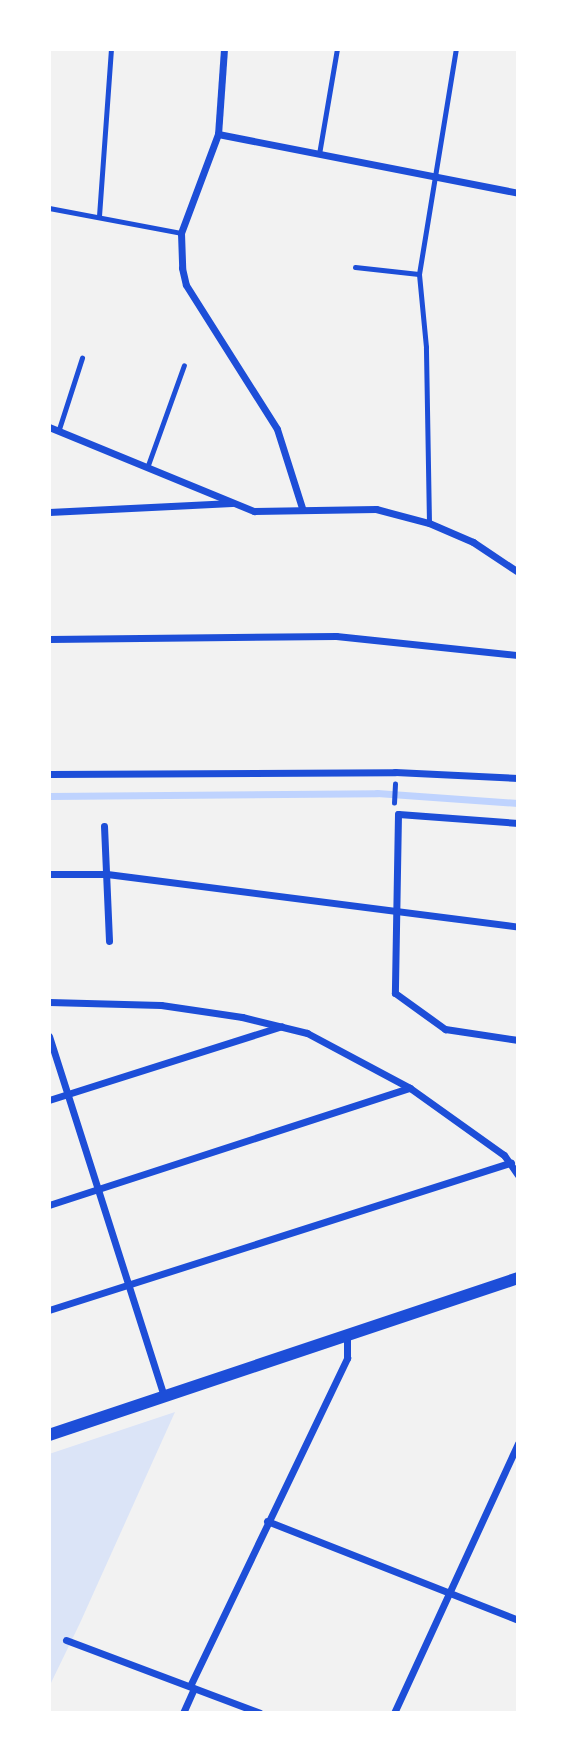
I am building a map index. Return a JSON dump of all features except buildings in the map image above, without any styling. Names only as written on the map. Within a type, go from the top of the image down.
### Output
[{"type":"street","points":[[223,49],[218,134],[181,233],[186,285],[277,429],[302,508]]},
{"type":"street","points":[[218,134],[518,193]]},
{"type":"street","points":[[49,427],[148,465],[254,511],[302,508],[376,509],[429,523],[473,542],[518,572]]},
{"type":"street","points":[[49,512],[236,503]]},
{"type":"street","points":[[49,639],[336,636],[518,655]]},
{"type":"street","points":[[49,774],[395,772],[518,778]]},
{"type":"street","points":[[518,823],[398,814],[395,993],[445,1028],[518,1040]]},
{"type":"street","points":[[104,826],[109,941]]},
{"type":"street","points":[[49,874],[107,874],[518,927]]},
{"type":"street","points":[[49,1002],[161,1004],[283,1025],[349,1053],[410,1088],[511,1163],[518,1175]]},
{"type":"street","points":[[49,1100],[283,1025]]},
{"type":"street","points":[[49,1036],[164,1397]]},
{"type":"street","points":[[49,1205],[410,1088]]},
{"type":"street","points":[[49,1310],[511,1163]]},
{"type":"street","points":[[49,1435],[347,1338],[518,1278]]},
{"type":"street","points":[[183,1713],[192,1687],[267,1521],[347,1358],[347,1338]]},
{"type":"street","points":[[394,1713],[518,1444]]},
{"type":"street","points":[[267,1521],[518,1620]]},
{"type":"street","points":[[66,1640],[260,1713]]},
{"type":"lane","points":[[99,216],[111,49]]},
{"type":"lane","points":[[319,154],[337,49]]},
{"type":"lane","points":[[429,523],[426,347],[419,274],[456,49]]},
{"type":"lane","points":[[49,208],[181,233]]},
{"type":"lane","points":[[355,267],[419,274]]},
{"type":"lane","points":[[59,429],[82,358]]},
{"type":"lane","points":[[148,465],[184,365]]},
{"type":"path","points":[[394,812],[395,782]]},
{"type":"shaded area","points":[[175,1412],[80,1623],[49,1687],[49,1454]]},
{"type":"waterway","points":[[49,796],[377,793],[518,803]]}]
